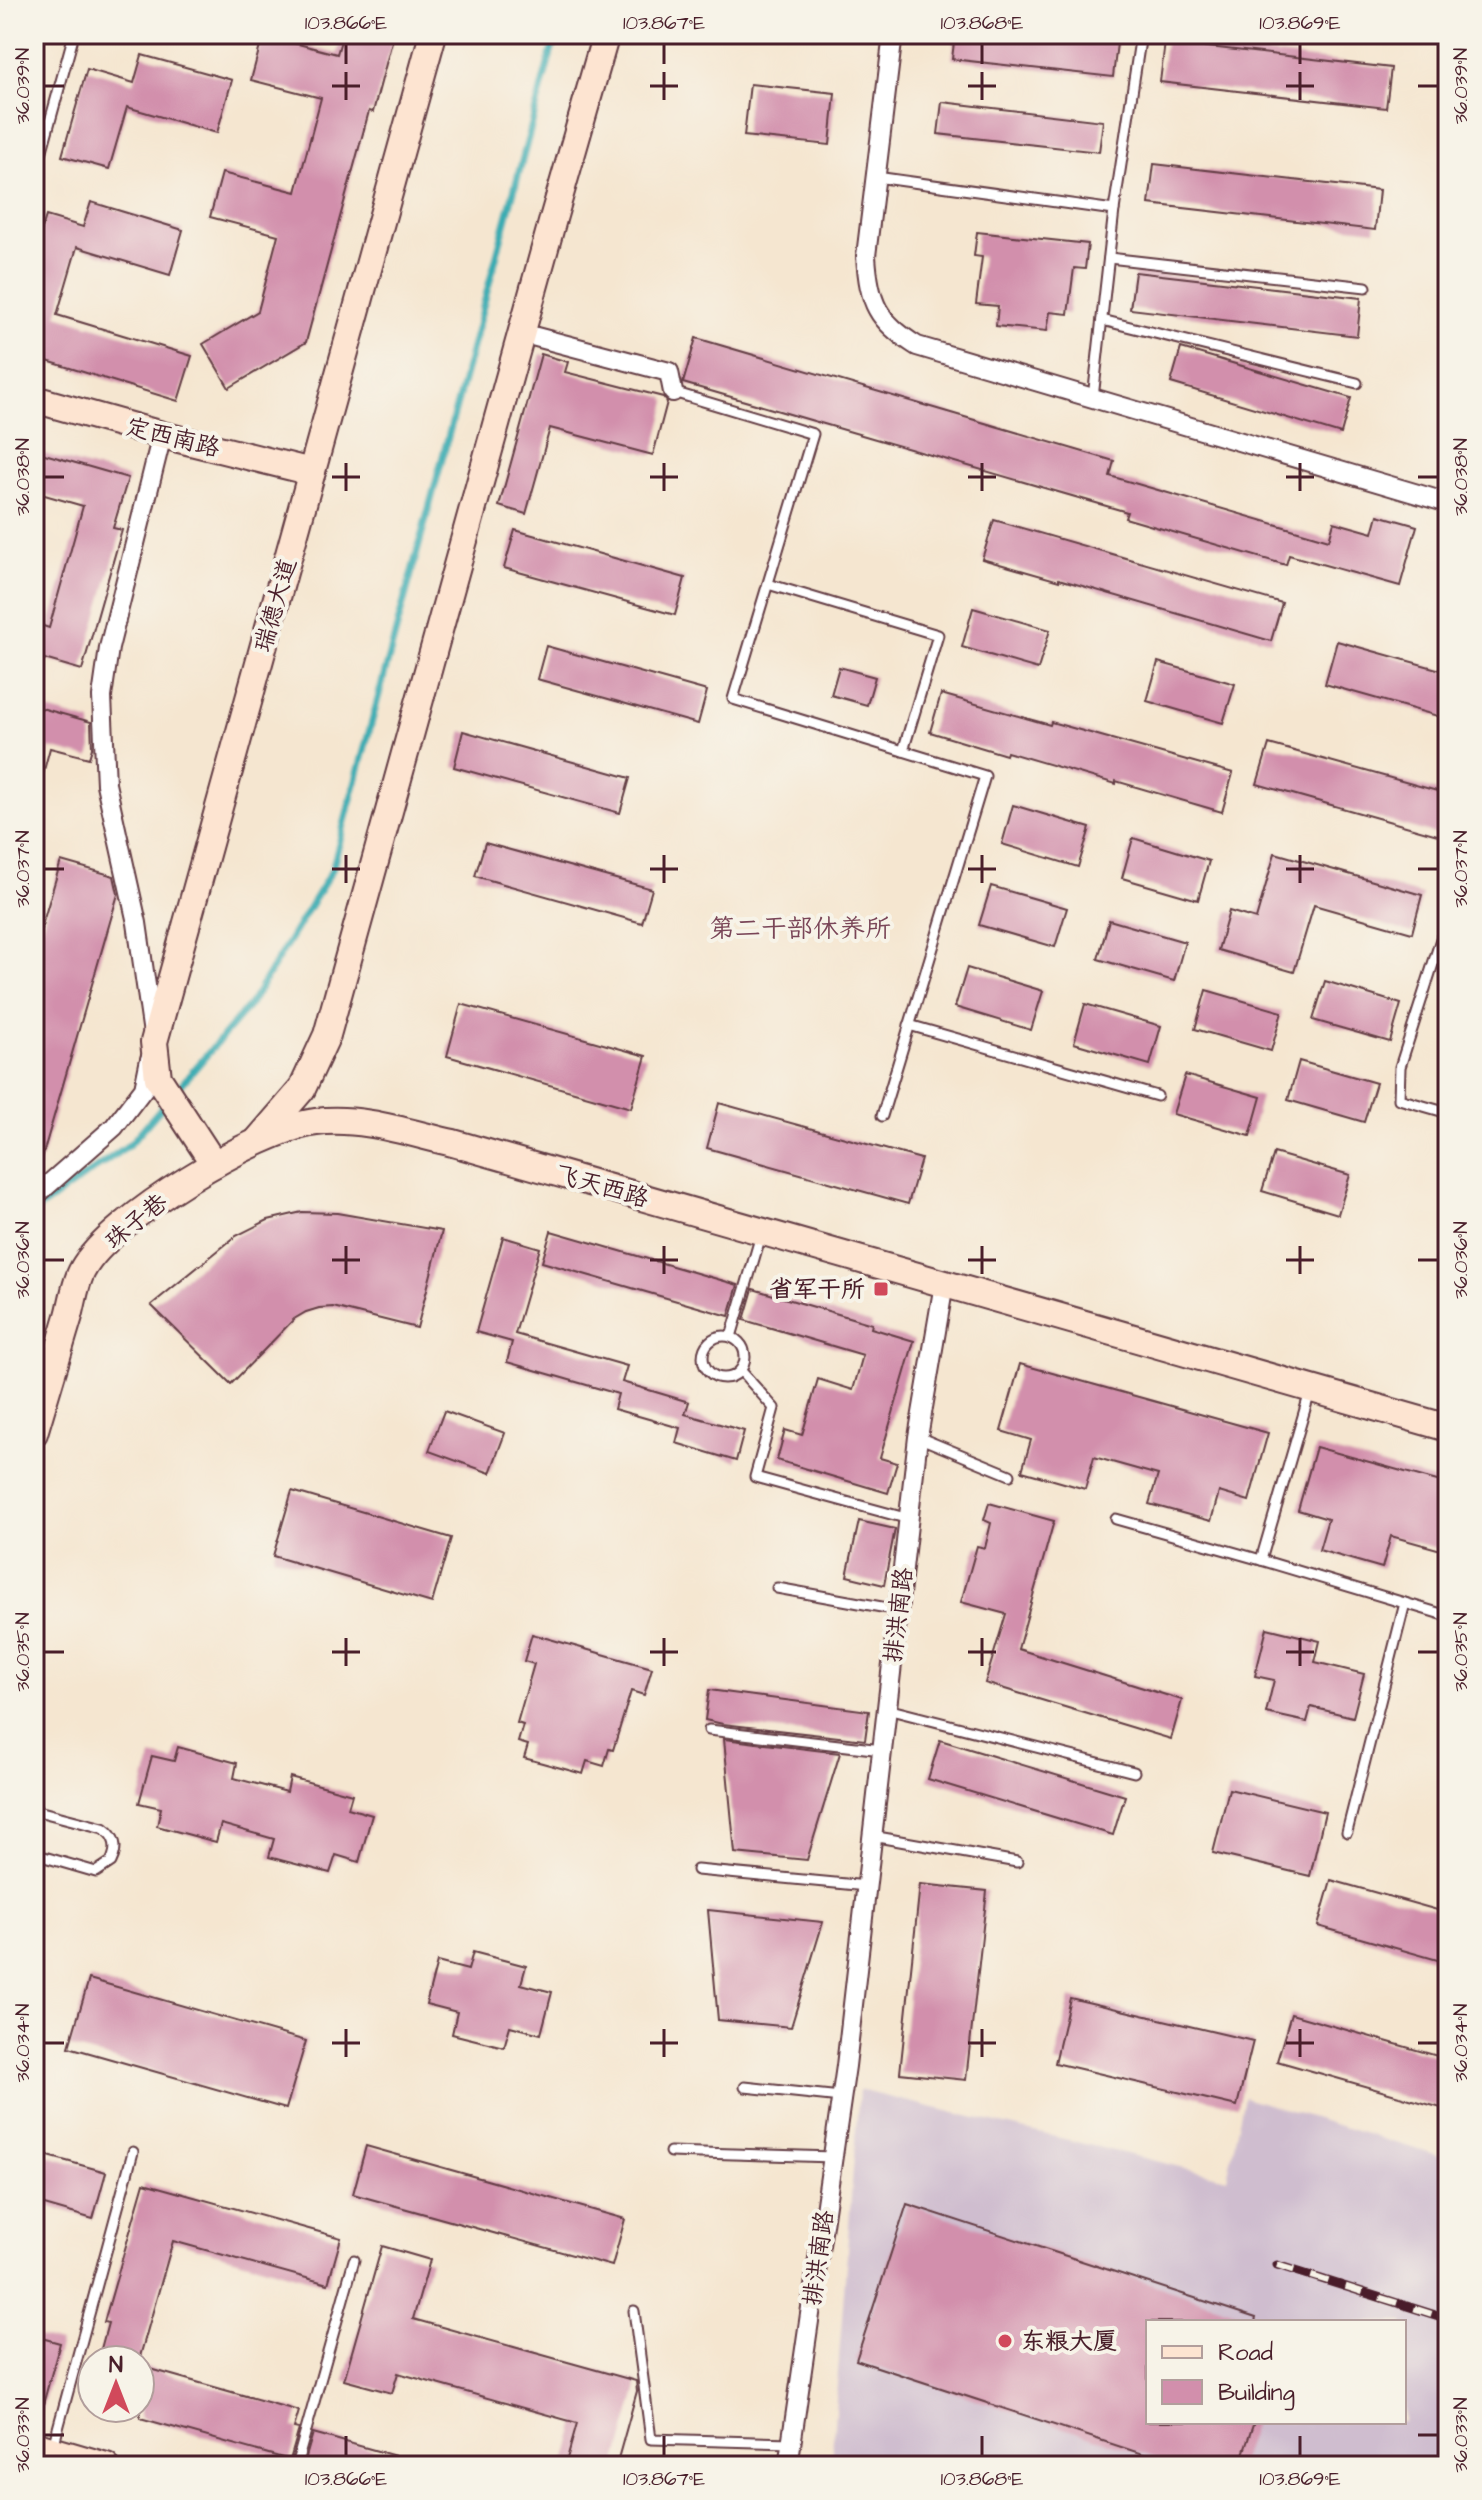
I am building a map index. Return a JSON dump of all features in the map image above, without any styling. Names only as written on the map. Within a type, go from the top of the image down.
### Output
[{"type":"street","name":"瑞德大道","points":[[214,1164],[158,1078],[154,1042],[433,34]]},
{"type":"street","points":[[258,1140],[302,1089],[327,1035],[606,34]]},
{"type":"street","points":[[893,34],[866,256],[868,280],[877,309],[895,333],[917,346],[1448,503]]},
{"type":"street","points":[[521,333],[669,372],[673,392]]},
{"type":"street","name":"定西南路","points":[[34,399],[312,472]]},
{"type":"street","points":[[34,1197],[114,1127],[144,1088],[154,1042],[137,923],[106,784],[102,697],[109,648],[162,435]]},
{"type":"street","name":"飞天西路","points":[[258,1140],[314,1122],[354,1121],[453,1143],[944,1284]]},
{"type":"street","name":"珠子巷","points":[[34,1433],[82,1269],[114,1232],[146,1208],[258,1140]]},
{"type":"street","points":[[944,1284],[1448,1428]]},
{"type":"street","name":"排洪南路","points":[[788,2466],[841,2097],[918,1437],[944,1284]]},
{"type":"street","points":[[43,2448],[78,2462],[106,2466]]},
{"type":"lane","points":[[34,152],[41,154],[74,34]]},
{"type":"lane","points":[[1093,398],[1114,210],[1141,34]]},
{"type":"lane","points":[[876,177],[1114,210]]},
{"type":"lane","points":[[1109,258],[1366,287]]},
{"type":"lane","points":[[1102,320],[1357,383]]},
{"type":"lane","points":[[673,392],[813,434],[733,699],[985,776],[882,1116]]},
{"type":"lane","points":[[768,584],[938,635],[903,751]]},
{"type":"lane","points":[[1448,917],[1400,1067],[1399,1099],[1448,1113]]},
{"type":"lane","points":[[909,1025],[1157,1096]]},
{"type":"lane","points":[[731,1337],[762,1231]]},
{"type":"lane","points":[[731,1337],[744,1348],[746,1355],[741,1371],[726,1379],[718,1378],[705,1367],[704,1351],[715,1339],[731,1337]]},
{"type":"lane","points":[[741,1371],[774,1408],[755,1477],[909,1519]]},
{"type":"lane","points":[[1261,1560],[1311,1388]]},
{"type":"lane","points":[[918,1437],[1010,1475]]},
{"type":"lane","points":[[1116,1519],[1448,1616]]},
{"type":"lane","points":[[777,1588],[898,1610]]},
{"type":"lane","points":[[1347,1832],[1405,1603]]},
{"type":"lane","points":[[887,1709],[1134,1772]]},
{"type":"lane","points":[[709,1730],[882,1750]]},
{"type":"lane","points":[[34,1810],[103,1828],[109,1832],[116,1846],[111,1862],[105,1869],[96,1872],[34,1854]]},
{"type":"lane","points":[[872,1836],[1017,1862]]},
{"type":"lane","points":[[697,1870],[867,1886]]},
{"type":"lane","points":[[745,2087],[841,2097]]},
{"type":"lane","points":[[43,2448],[133,2152]]},
{"type":"lane","points":[[670,2152],[833,2157]]},
{"type":"lane","points":[[296,2466],[354,2260]]},
{"type":"lane","points":[[634,2311],[651,2439],[792,2443]]},
{"type":"shaded area","points":[[859,2090],[1227,2178],[1244,2097],[1448,2159],[1448,2466],[831,2466]]},
{"type":"building","points":[[343,34],[394,34],[373,112],[369,111],[306,342],[229,388],[203,344],[258,311],[278,235],[210,217],[222,173],[296,192],[321,98],[251,80],[263,35],[337,54]]},
{"type":"building","points":[[955,34],[1041,34],[1117,43],[1113,77],[952,59]]},
{"type":"building","points":[[1165,42],[1391,68],[1386,108],[1160,82]]},
{"type":"building","points":[[142,55],[232,80],[217,133],[127,107],[109,169],[62,156],[87,69],[134,83]]},
{"type":"building","points":[[750,84],[835,93],[830,145],[744,136]]},
{"type":"building","points":[[942,102],[1103,121],[1099,152],[938,134]]},
{"type":"building","points":[[1154,164],[1379,190],[1375,230],[1149,204]]},
{"type":"building","points":[[91,202],[183,230],[170,275],[77,247],[57,315],[192,356],[178,401],[34,357],[34,327],[47,285],[34,281],[34,254],[46,216],[83,227]]},
{"type":"building","points":[[977,232],[1088,244],[1085,269],[1074,268],[1068,314],[1050,312],[1047,331],[996,326],[998,306],[976,304],[982,257],[974,256]]},
{"type":"building","points":[[1135,272],[1361,298],[1357,336],[1130,309]]},
{"type":"building","points":[[696,338],[1114,461],[1110,476],[1329,540],[1334,522],[1373,533],[1378,515],[1417,526],[1400,586],[1289,555],[1286,565],[1125,518],[1127,512],[683,383]]},
{"type":"building","points":[[1181,348],[1351,398],[1341,434],[1171,383]]},
{"type":"building","points":[[541,354],[568,362],[565,372],[663,397],[667,402],[653,455],[550,428],[526,514],[499,506]]},
{"type":"building","points":[[34,451],[128,478],[113,528],[122,530],[82,670],[34,656],[34,623],[49,628],[83,506],[34,492]]},
{"type":"building","points":[[994,520],[1282,603],[1271,641],[982,559]]},
{"type":"building","points":[[515,530],[685,578],[675,615],[504,568]]},
{"type":"building","points":[[973,608],[1050,630],[1038,669],[962,647]]},
{"type":"building","points":[[1337,641],[1448,672],[1448,719],[1325,684]]},
{"type":"building","points":[[546,646],[707,691],[698,724],[537,679]]},
{"type":"building","points":[[1158,662],[1235,684],[1223,723],[1147,701]]},
{"type":"building","points":[[839,667],[875,677],[867,705],[831,695]]},
{"type":"building","points":[[941,694],[1233,773],[1222,812],[930,732]]},
{"type":"building","points":[[34,706],[91,722],[92,748],[89,758],[50,748],[40,785],[34,784]]},
{"type":"building","points":[[463,731],[630,778],[620,813],[454,767]]},
{"type":"building","points":[[1269,744],[1448,794],[1448,838],[1257,784]]},
{"type":"building","points":[[1013,805],[1090,828],[1078,867],[1002,844]]},
{"type":"building","points":[[1133,838],[1209,861],[1198,900],[1122,878]]},
{"type":"building","points":[[485,843],[652,889],[642,923],[475,876]]},
{"type":"building","points":[[1275,853],[1422,895],[1412,933],[1314,905],[1294,972],[1218,950],[1229,911],[1256,919]]},
{"type":"building","points":[[61,861],[114,876],[118,894],[39,1168],[34,1168],[34,953]]},
{"type":"building","points":[[991,886],[1067,908],[1055,947],[979,925]]},
{"type":"building","points":[[1109,920],[1185,942],[1174,981],[1098,959]]},
{"type":"building","points":[[967,968],[1043,991],[1031,1030],[955,1007]]},
{"type":"building","points":[[1325,981],[1401,1004],[1390,1042],[1313,1020]]},
{"type":"building","points":[[1206,990],[1282,1012],[1271,1051],[1195,1029]]},
{"type":"building","points":[[461,1004],[646,1056],[631,1108],[447,1056]]},
{"type":"building","points":[[1085,1004],[1161,1026],[1150,1065],[1074,1043]]},
{"type":"building","points":[[1299,1061],[1376,1083],[1364,1122],[1288,1100]]},
{"type":"building","points":[[1185,1075],[1261,1097],[1250,1136],[1173,1114]]},
{"type":"building","points":[[719,1103],[921,1159],[908,1204],[707,1148]]},
{"type":"building","points":[[1274,1153],[1350,1175],[1338,1214],[1262,1191]]},
{"type":"building","points":[[302,1212],[337,1213],[442,1231],[417,1328],[333,1307],[319,1308],[294,1319],[231,1384],[151,1305],[236,1236],[268,1220]]},
{"type":"building","points":[[551,1231],[738,1285],[729,1316],[542,1262]]},
{"type":"building","points":[[503,1237],[540,1248],[515,1334],[627,1366],[622,1382],[689,1402],[685,1414],[744,1431],[736,1461],[676,1443],[680,1428],[614,1409],[618,1394],[507,1362],[512,1342],[476,1332]]},
{"type":"building","points":[[753,1289],[872,1324],[871,1328],[914,1341],[880,1458],[897,1463],[888,1493],[777,1460],[785,1430],[802,1435],[818,1379],[853,1390],[863,1355],[744,1320]]},
{"type":"building","points":[[1020,1364],[1268,1433],[1249,1501],[1219,1492],[1211,1521],[1149,1504],[1158,1475],[1094,1457],[1085,1489],[1022,1471],[1031,1440],[1001,1431]]},
{"type":"building","points":[[444,1411],[505,1433],[490,1473],[429,1451]]},
{"type":"building","points":[[1316,1447],[1448,1484],[1448,1552],[1391,1536],[1382,1568],[1319,1550],[1328,1519],[1298,1510]]},
{"type":"building","points":[[292,1491],[451,1538],[432,1603],[273,1556]]},
{"type":"building","points":[[989,1503],[1054,1521],[1018,1649],[1182,1700],[1171,1739],[985,1683],[1006,1614],[961,1602],[977,1546],[985,1548],[991,1523],[984,1520]]},
{"type":"building","points":[[859,1521],[895,1529],[884,1585],[847,1576]]},
{"type":"building","points":[[1267,1628],[1320,1641],[1315,1662],[1364,1674],[1353,1717],[1311,1707],[1307,1722],[1266,1713],[1274,1680],[1255,1676]]},
{"type":"building","points":[[532,1634],[652,1668],[644,1695],[631,1691],[613,1750],[609,1749],[604,1766],[587,1761],[583,1774],[524,1758],[528,1745],[518,1742],[523,1725],[517,1723],[534,1664],[524,1661]]},
{"type":"building","points":[[709,1690],[869,1711],[865,1740],[705,1720]]},
{"type":"building","points":[[724,1739],[840,1753],[807,1860],[735,1853]]},
{"type":"building","points":[[940,1740],[1125,1796],[1113,1835],[928,1779]]},
{"type":"building","points":[[178,1747],[237,1763],[234,1778],[287,1792],[290,1777],[352,1794],[348,1808],[372,1815],[359,1862],[336,1855],[330,1873],[269,1857],[274,1839],[221,1824],[216,1842],[157,1826],[161,1808],[139,1803],[152,1756],[174,1761]]},
{"type":"building","points":[[1229,1789],[1325,1812],[1310,1876],[1213,1853]]},
{"type":"building","points":[[1331,1880],[1448,1913],[1448,1963],[1318,1926]]},
{"type":"building","points":[[920,1884],[987,1891],[966,2080],[900,2073]]},
{"type":"building","points":[[708,1910],[823,1922],[791,2027],[718,2020]]},
{"type":"building","points":[[473,1952],[526,1966],[521,1984],[552,1992],[541,2034],[510,2026],[504,2047],[452,2034],[457,2012],[426,2004],[437,1962],[468,1970]]},
{"type":"building","points":[[89,1979],[306,2041],[286,2109],[69,2047]]},
{"type":"building","points":[[1070,1998],[1253,2041],[1237,2106],[1055,2063]]},
{"type":"building","points":[[1291,2014],[1448,2059],[1448,2110],[1277,2061]]},
{"type":"building","points":[[366,2146],[625,2219],[612,2266],[353,2194]]},
{"type":"building","points":[[34,2152],[106,2172],[93,2219],[34,2202]]},
{"type":"building","points":[[144,2183],[341,2238],[328,2284],[173,2241],[144,2344],[102,2344],[108,2323],[104,2322]]},
{"type":"building","name":"东粮大厦","points":[[907,2204],[1256,2318],[1146,2320],[1146,2424],[1253,2424],[1239,2466],[1179,2466],[856,2360]]},
{"type":"building","points":[[382,2246],[430,2260],[413,2319],[636,2381],[637,2391],[616,2466],[565,2466],[577,2423],[398,2373],[392,2393],[344,2380]]},
{"type":"building","points":[[34,2336],[60,2343],[40,2415],[34,2414]]},
{"type":"building","points":[[156,2371],[299,2411],[294,2428],[299,2429],[290,2460],[156,2422]]},
{"type":"building","points":[[313,2433],[410,2460],[409,2466],[304,2464]]},
{"type":"waterway","points":[[175,1092],[251,1003],[332,870],[556,34]]},
{"type":"waterway","points":[[34,1212],[130,1144],[167,1101]]},
{"type":"railway","points":[[1277,2265],[1448,2319]]},
{"type":"place","name":"省军干所","points":[[881,1289]]},
{"type":"place","name":"东粮大厦","points":[[1005,2341]]},
{"type":"district","name":"第二干部休养所","points":[[800,928]]}]
